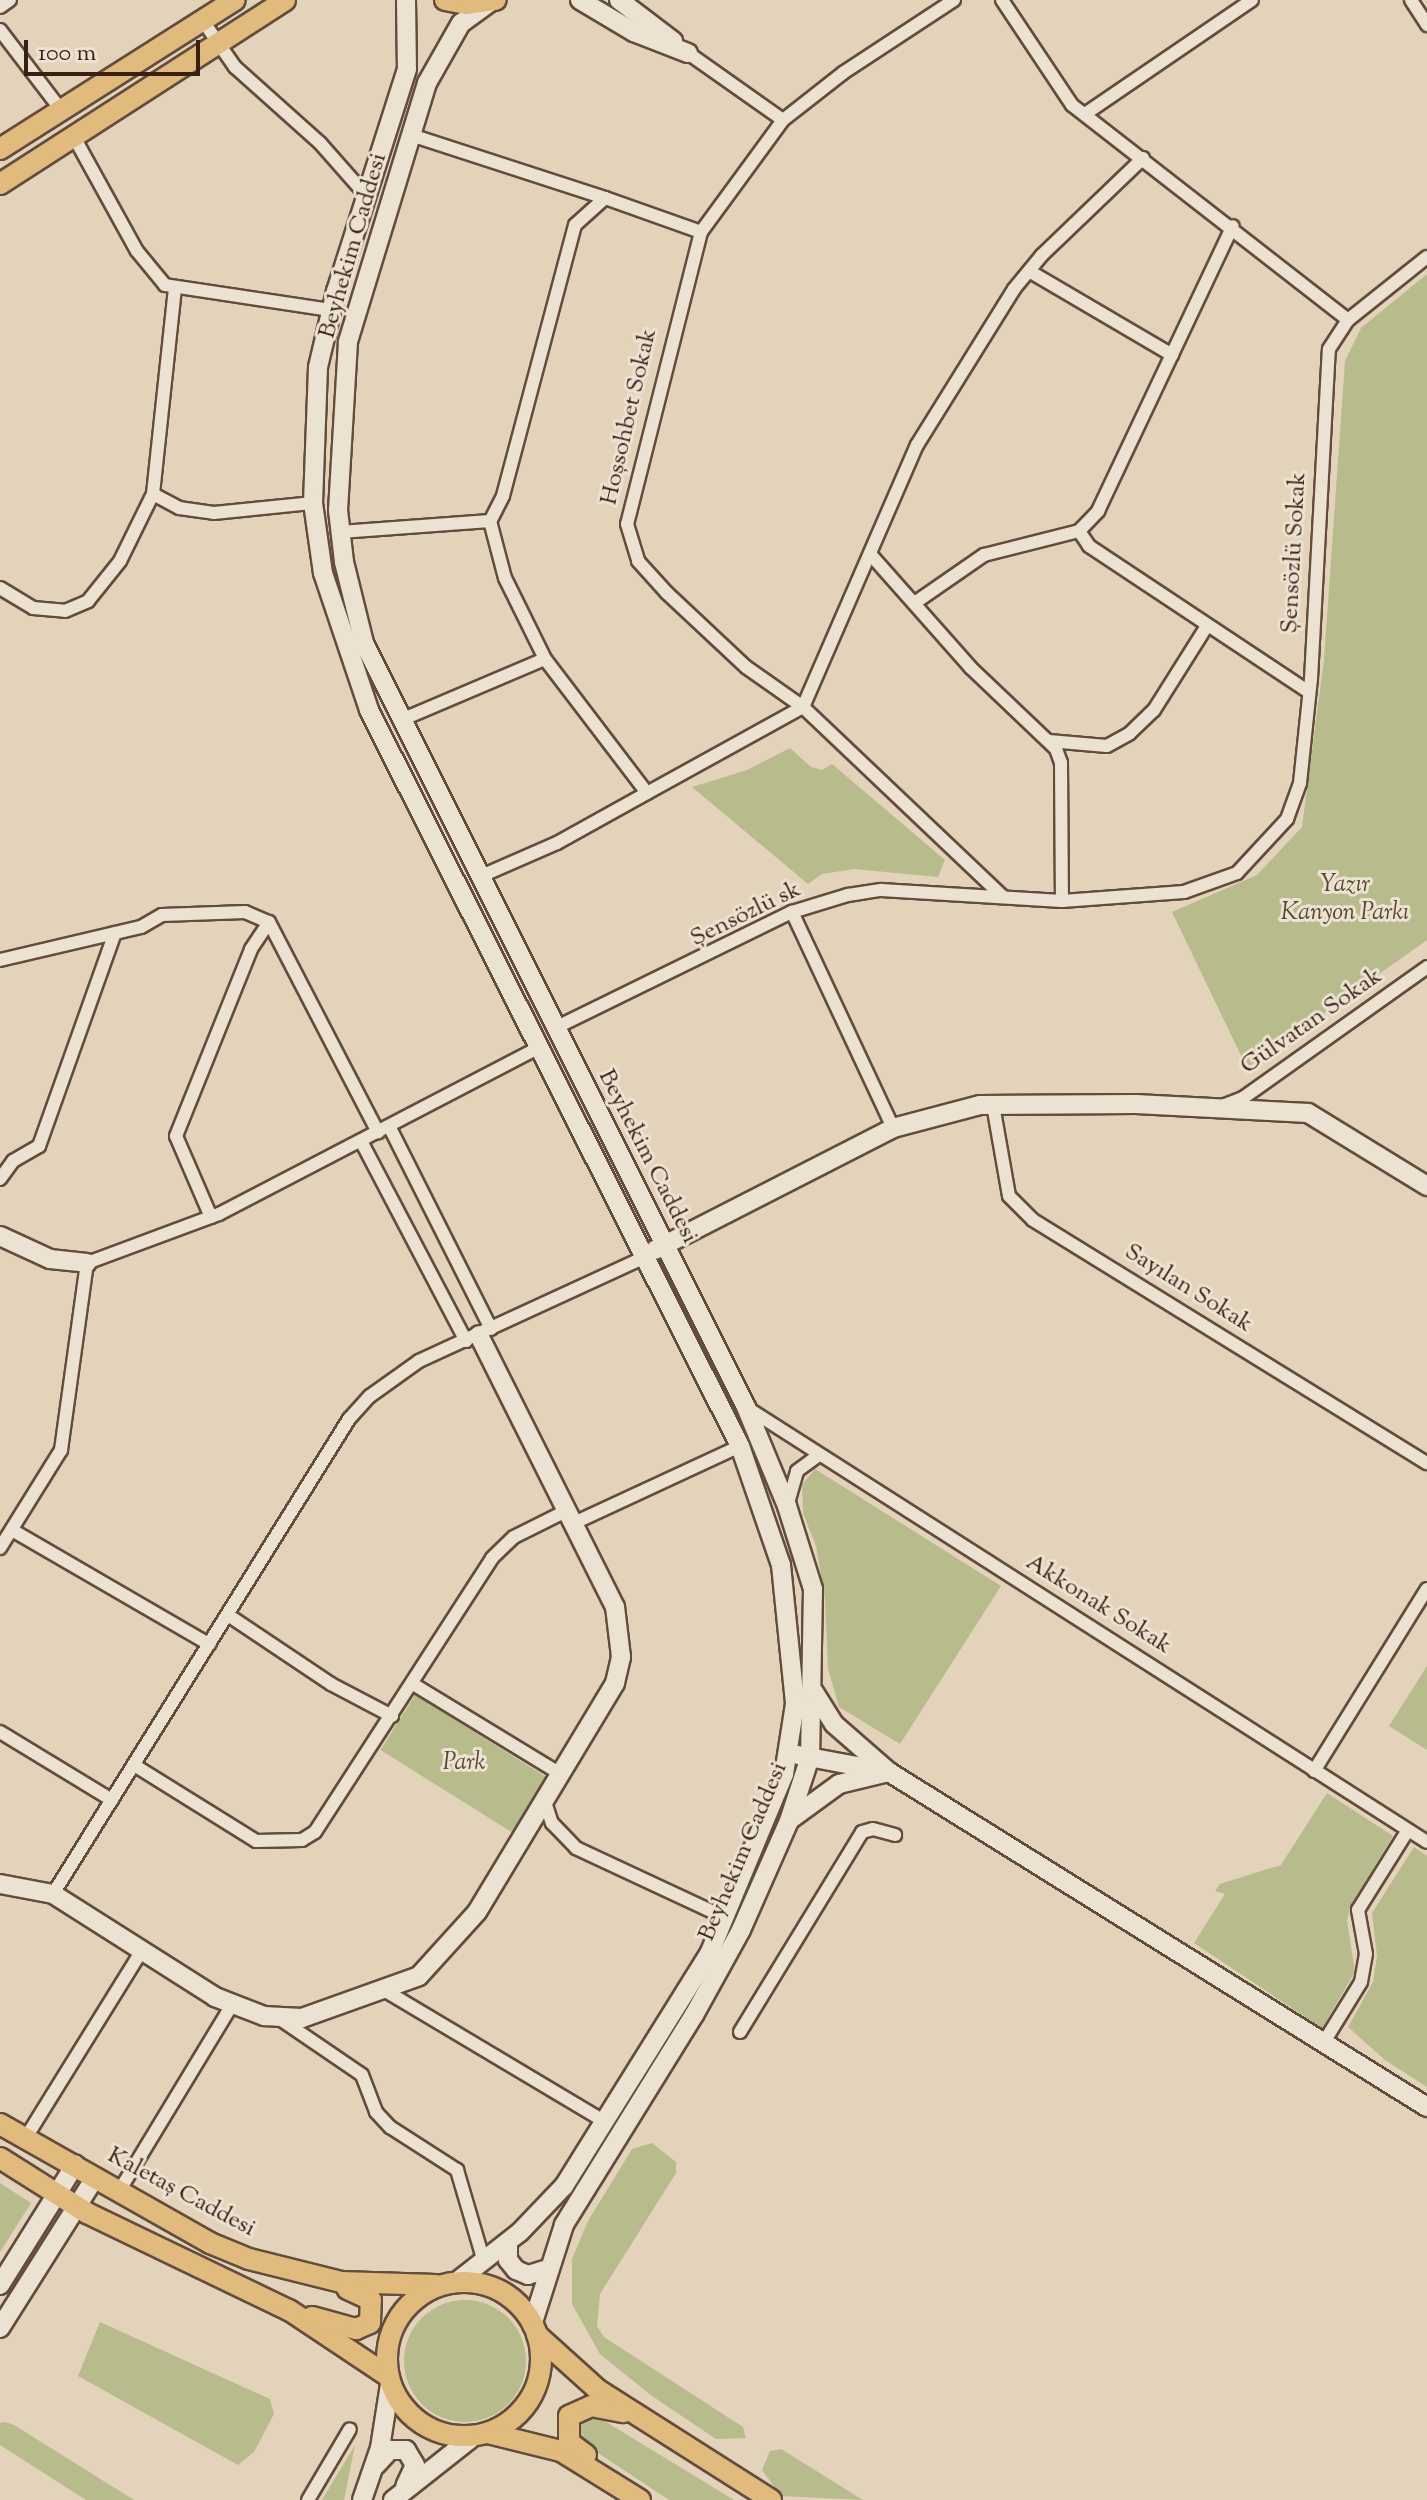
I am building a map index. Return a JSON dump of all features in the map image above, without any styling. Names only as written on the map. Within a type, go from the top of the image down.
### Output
[{"type":"main road","points":[[0,149],[235,0]]},
{"type":"main road","points":[[0,184],[285,0]]},
{"type":"main road","name":"Beyhekim Caddesi","points":[[406,0],[407,69],[365,194],[318,367],[313,503],[323,573],[369,710],[740,1446],[781,1565],[792,1633],[795,1704],[787,1753],[763,1832],[702,1966],[564,2186],[508,2243],[450,2284]]},
{"type":"main road","points":[[445,0],[493,1]]},
{"type":"main road","points":[[580,0],[634,32],[688,53]]},
{"type":"main road","points":[[619,0],[688,53]]},
{"type":"main road","name":"Beyhekim Caddesi","points":[[493,1],[461,23],[444,44],[411,135],[348,342],[339,456],[340,532],[364,643],[746,1407],[787,1506],[813,1589],[814,1692],[810,1757],[789,1821],[741,1930],[641,2108],[569,2216],[548,2269],[535,2330]]},
{"type":"main road","points":[[643,1258],[893,1128],[993,1105],[1219,1107],[1308,1113],[1427,1186]]},
{"type":"main road","points":[[0,1236],[50,1259],[87,1263]]},
{"type":"main road","points":[[0,1884],[53,1894],[232,2005],[278,2017],[302,2018],[419,1976],[477,1912],[546,1805],[615,1683],[621,1657],[615,1607],[479,1335]]},
{"type":"main road","points":[[814,1692],[834,1724],[889,1772],[1427,2107]]},
{"type":"main road","points":[[787,1753],[889,1772]]},
{"type":"main road","points":[[789,1821],[839,1784],[889,1772]]},
{"type":"main road","name":"Kaletaş Caddesi","points":[[0,2124],[210,2243],[308,2276],[370,2285],[450,2284]]},
{"type":"main road","points":[[0,2158],[75,2207],[289,2310],[389,2380],[418,2422],[439,2433],[480,2435],[552,2448],[640,2500]]},
{"type":"main road","points":[[0,2285],[75,2165]]},
{"type":"main road","points":[[0,2328],[95,2178]]},
{"type":"main road","points":[[508,2243],[508,2260],[516,2270],[528,2275],[548,2269]]},
{"type":"main road","points":[[289,2310],[356,2329],[370,2323],[374,2308],[365,2295],[308,2276]]},
{"type":"main road","points":[[362,2500],[374,2470],[389,2380],[388,2342],[399,2317],[419,2297],[450,2284],[500,2292],[577,2374],[636,2416],[771,2500]]},
{"type":"main road","points":[[398,2494],[480,2435],[515,2417],[529,2400],[540,2369],[535,2330]]},
{"type":"main road","points":[[621,2488],[569,2442],[565,2424],[582,2407],[636,2416]]},
{"type":"main road","points":[[374,2470],[390,2450],[406,2450],[415,2465],[398,2494]]},
{"type":"street","points":[[0,7],[10,0]]},
{"type":"street","name":"Hoşsohbet Sokak","points":[[954,0],[843,73],[783,120],[701,232],[627,524],[638,561],[667,593],[746,667],[803,707],[1003,897]]},
{"type":"street","points":[[1002,0],[1041,61],[1085,114],[1233,226],[1348,320]]},
{"type":"street","points":[[1085,114],[1252,0]]},
{"type":"street","points":[[1411,0],[1427,25]]},
{"type":"street","points":[[203,21],[217,44],[365,194]]},
{"type":"street","points":[[0,30],[62,111]]},
{"type":"street","points":[[688,53],[783,120]]},
{"type":"street","points":[[411,135],[701,232]]},
{"type":"street","points":[[74,137],[137,251],[158,279],[175,288],[331,310]]},
{"type":"street","points":[[479,877],[557,843],[803,707],[917,445],[1029,271],[1143,158]]},
{"type":"street","points":[[605,198],[575,225],[565,249],[503,496],[490,521],[505,578],[545,659],[647,793]]},
{"type":"street","points":[[916,602],[984,555],[1079,531],[1098,511],[1233,226]]},
{"type":"street","name":"Şensözlü Sokak","points":[[1237,873],[1287,819],[1300,783],[1309,692],[1329,349],[1348,320],[1427,257]]},
{"type":"street","points":[[1029,271],[1172,355]]},
{"type":"street","points":[[0,588],[33,608],[65,611],[88,601],[120,561],[153,494],[175,288]]},
{"type":"street","points":[[153,494],[179,508],[214,513],[313,503]]},
{"type":"street","points":[[340,532],[490,521]]},
{"type":"street","points":[[1079,531],[1089,546],[1309,692]]},
{"type":"street","points":[[871,555],[916,602],[971,668],[1049,741],[1061,763],[1062,901]]},
{"type":"street","points":[[1049,741],[1107,746],[1130,733],[1154,710],[1207,626]]},
{"type":"street","points":[[401,720],[545,659]]},
{"type":"street","name":"Şensözlü sk","points":[[555,1028],[792,912],[881,890],[1062,901],[1184,892],[1237,873]]},
{"type":"street","points":[[0,960],[115,933],[162,915],[195,911],[245,912],[269,922],[383,1129],[479,1335]]},
{"type":"street","points":[[792,912],[893,1128]]},
{"type":"street","points":[[211,1217],[176,1136],[251,949],[269,922]]},
{"type":"street","points":[[0,1179],[13,1161],[39,1146],[115,933]]},
{"type":"street","name":"Gülvatan Sokak","points":[[1219,1107],[1243,1098],[1427,967]]},
{"type":"street","points":[[0,1548],[61,1450],[87,1263],[211,1217],[538,1048]]},
{"type":"street","name":"Sayılan Sokak","points":[[993,1105],[1009,1196],[1033,1220],[1427,1463]]},
{"type":"street","points":[[361,1141],[479,1335]]},
{"type":"street","points":[[53,1894],[349,1419],[370,1396],[419,1361],[643,1258]]},
{"type":"street","name":"Akkonak Sokak","points":[[746,1407],[818,1456],[1147,1660],[1427,1842]]},
{"type":"street","points":[[134,1765],[256,1841],[302,1840],[330,1814],[492,1558],[514,1537],[740,1446]]},
{"type":"street","points":[[787,1506],[797,1471],[818,1456]]},
{"type":"street","points":[[12,1530],[209,1644]]},
{"type":"street","points":[[1314,1771],[1427,1589]]},
{"type":"street","points":[[228,1615],[331,1684],[392,1716]]},
{"type":"street","points":[[413,1684],[562,1775]]},
{"type":"street","points":[[0,1732],[112,1800]]},
{"type":"street","points":[[546,1805],[552,1823],[576,1848],[726,1918]]},
{"type":"street","points":[[740,2032],[862,1832],[873,1829],[895,1835]]},
{"type":"street","points":[[1324,2042],[1361,1982],[1366,1954],[1358,1910],[1408,1830]]},
{"type":"street","points":[[25,2139],[142,1950]]},
{"type":"street","points":[[384,1990],[605,2122]]},
{"type":"street","points":[[118,2193],[232,2005]]},
{"type":"street","points":[[278,2017],[362,2075],[376,2112],[390,2127],[457,2170],[484,2262]]},
{"type":"street","points":[[308,2500],[350,2429]]},
{"type":"green space","name":"Yazır Kanyon Parkı","points":[[1427,274],[1427,940],[1247,1068],[1172,912],[1257,875],[1302,827],[1324,660],[1345,361],[1361,328]]},
{"type":"green space","points":[[790,748],[811,767],[822,770],[832,764],[945,860],[938,877],[854,869],[822,874],[808,884],[692,787],[747,770]]},
{"type":"green space","points":[[815,1469],[1001,1586],[900,1744],[839,1707],[828,1669],[825,1599],[816,1546],[803,1513],[802,1485]]},
{"type":"green space","points":[[1427,1666],[1427,1750],[1389,1726]]},
{"type":"green space","name":"Park","points":[[415,1695],[547,1778],[513,1833],[381,1750]]},
{"type":"green space","points":[[1327,1793],[1393,1836],[1351,1905],[1347,1920],[1355,1972],[1322,2028],[1194,1943],[1225,1894],[1215,1891],[1220,1884],[1281,1865]]},
{"type":"green space","points":[[1414,1847],[1427,1856],[1427,2087],[1385,2060],[1348,2027],[1373,1982],[1377,1956],[1372,1913]]},
{"type":"green space","points":[[652,2143],[676,2162],[676,2173],[600,2294],[597,2326],[604,2337],[743,2427],[746,2438],[716,2439],[652,2396],[600,2354],[572,2304],[572,2259],[588,2221],[632,2149]]},
{"type":"green space","points":[[0,2183],[31,2203],[0,2252]]},
{"type":"green space","points":[[465,2300],[488,2304],[508,2318],[522,2338],[526,2361],[522,2384],[508,2404],[488,2418],[465,2422],[442,2418],[422,2404],[408,2384],[404,2361],[408,2338],[422,2318],[442,2304]]},
{"type":"green space","points":[[100,2322],[270,2399],[274,2414],[254,2452],[238,2465],[78,2376]]},
{"type":"green space","points":[[591,2417],[603,2420],[734,2500],[669,2500],[577,2439],[579,2426]]},
{"type":"green space","points":[[5,2422],[134,2500],[86,2500],[0,2445],[0,2423]]},
{"type":"green space","points":[[355,2445],[344,2500],[322,2500]]},
{"type":"green space","points":[[781,2449],[863,2500],[781,2496],[762,2470],[770,2451]]}]
